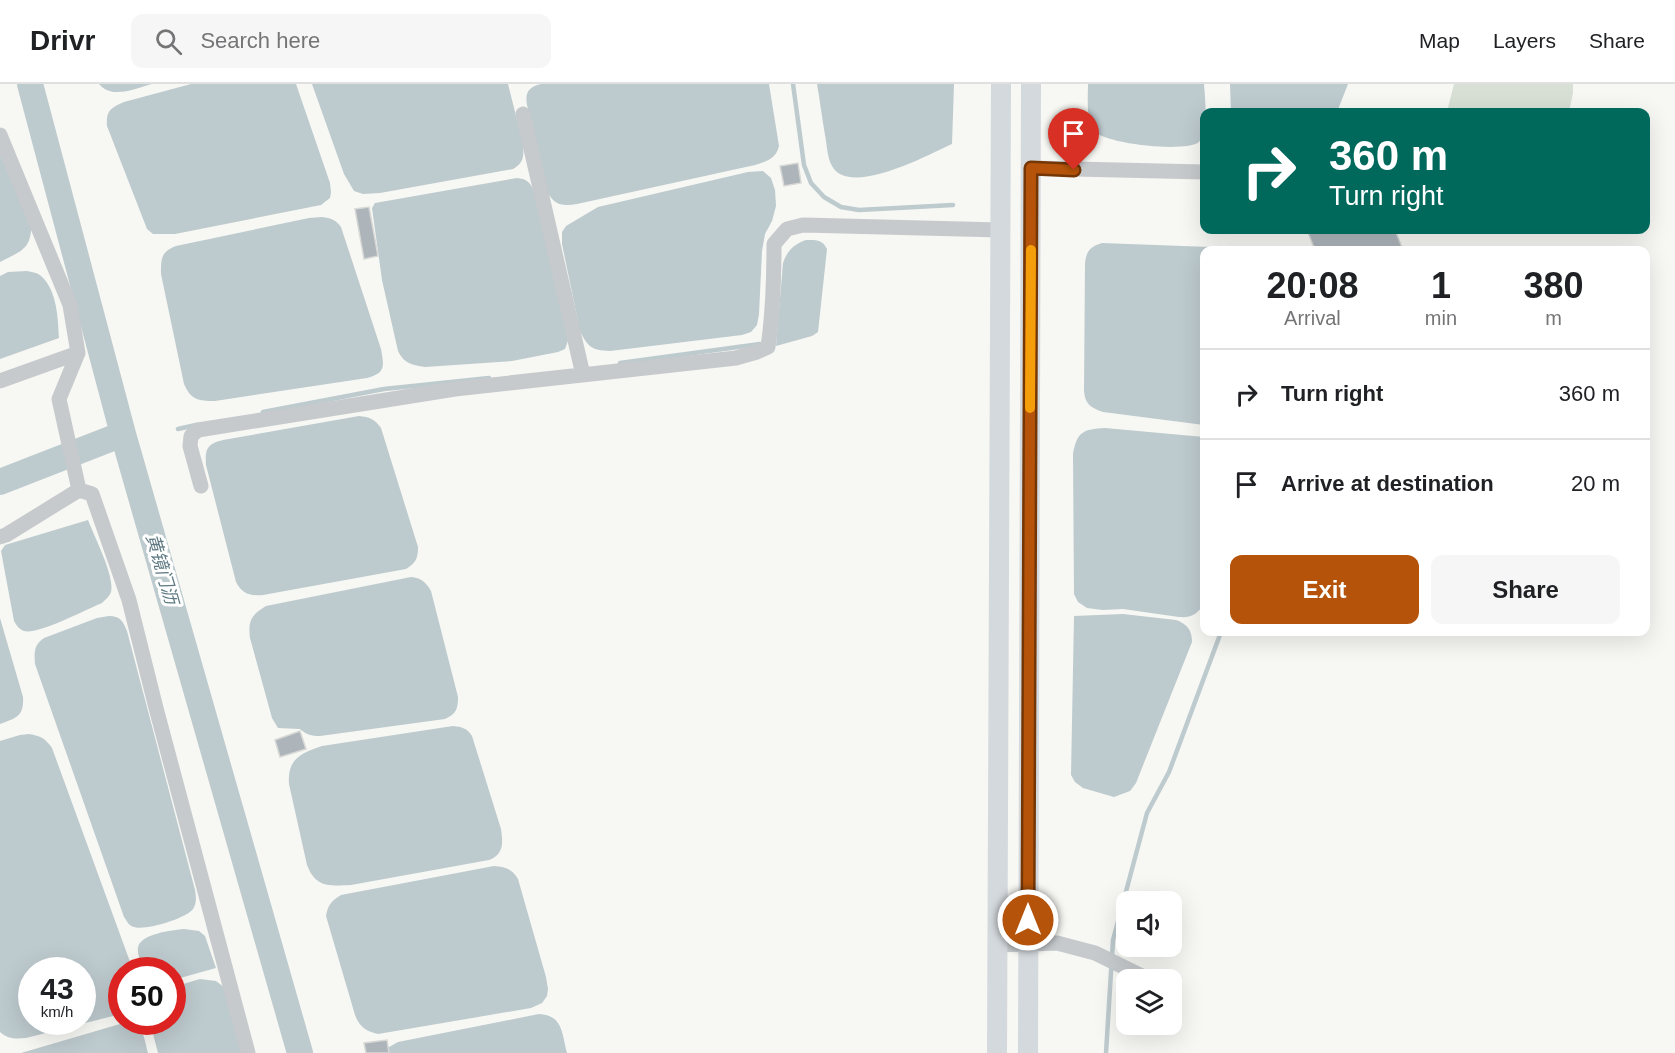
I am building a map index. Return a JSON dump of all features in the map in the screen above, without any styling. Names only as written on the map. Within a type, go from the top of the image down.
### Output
[{"type":"main road","points":[[997,1053],[1001,84]]},
{"type":"main road","points":[[1028,1053],[1031,84]]},
{"type":"lane","points":[[523,114],[583,375]]},
{"type":"lane","points":[[0,135],[70,305],[78,353],[59,399],[79,490]]},
{"type":"lane","points":[[1031,168],[1200,172]]},
{"type":"lane","points":[[201,486],[190,446],[191,436],[198,430],[455,389],[736,358],[758,352],[768,347],[774,244],[787,229],[803,225],[1000,230]]},
{"type":"lane","points":[[0,381],[78,353]]},
{"type":"lane","points":[[0,537],[79,490],[92,494],[129,600],[248,1053]]},
{"type":"lane","points":[[998,945],[1057,943],[1095,952],[1128,969]]},
{"type":"shaded area","points":[[99,84],[152,84],[117,92],[104,89]]},
{"type":"shaded area","points":[[191,84],[296,84],[330,183],[330,198],[321,205],[175,234],[153,234],[147,229],[107,126],[108,113],[112,108],[124,102]]},
{"type":"shaded area","points":[[312,84],[508,84],[523,144],[522,159],[513,169],[380,193],[363,194],[354,191],[344,174]]},
{"type":"shaded area","points":[[541,84],[769,84],[778,150],[767,161],[755,165],[577,204],[560,204],[548,193],[527,105],[528,91]]},
{"type":"shaded area","points":[[817,84],[954,84],[952,144],[890,171],[872,176],[841,175],[829,159]]},
{"type":"shaded area","points":[[1088,84],[1204,84],[1206,108],[1200,108],[1200,140],[1191,145],[1162,147],[1128,143],[1100,135],[1091,126]]},
{"type":"shaded area","points":[[1230,84],[1348,84],[1339,108],[1231,108]]},
{"type":"shaded area","points":[[1454,84],[1573,84],[1570,108],[1448,108]]},
{"type":"shaded area","points":[[0,154],[31,225],[31,233],[23,249],[0,262]]},
{"type":"shaded area","points":[[763,171],[771,178],[775,190],[776,206],[765,234],[759,314],[757,325],[751,332],[610,351],[598,350],[585,341],[580,331],[562,244],[562,232],[566,226],[598,207],[748,172]]},
{"type":"shaded area","points":[[517,178],[527,181],[533,189],[569,338],[565,349],[512,361],[425,367],[408,363],[398,351],[382,280],[372,208],[375,203]]},
{"type":"shaded area","points":[[322,217],[333,220],[341,227],[381,349],[383,364],[381,371],[367,378],[215,401],[200,400],[192,396],[184,384],[161,274],[165,253],[176,246]]},
{"type":"shaded area","points":[[806,240],[821,242],[827,249],[818,332],[812,336],[776,346],[783,263],[792,248]]},
{"type":"shaded area","points":[[1102,243],[1200,247],[1200,424],[1103,412],[1087,402],[1084,391],[1085,264],[1089,250]]},
{"type":"shaded area","points":[[27,271],[40,275],[50,289],[56,305],[59,338],[0,359],[0,276],[8,272]]},
{"type":"shaded area","points":[[359,416],[372,419],[381,428],[418,547],[414,562],[406,569],[263,595],[244,592],[236,582],[206,465],[208,448],[213,443],[223,440]]},
{"type":"shaded area","points":[[1105,428],[1200,437],[1200,609],[1194,614],[1179,617],[1123,609],[1103,610],[1087,608],[1078,602],[1074,594],[1073,454],[1079,436],[1091,429]]},
{"type":"shaded area","points":[[88,520],[110,576],[111,592],[102,603],[40,629],[24,631],[14,621],[1,551],[5,545]]},
{"type":"shaded area","points":[[411,577],[423,581],[431,591],[458,697],[454,713],[445,719],[320,736],[309,735],[300,729],[278,728],[272,718],[250,638],[250,623],[257,612],[266,606]]},
{"type":"shaded area","points":[[1123,614],[1176,620],[1188,628],[1192,642],[1136,783],[1130,791],[1114,797],[1083,788],[1075,782],[1071,775],[1074,616]]},
{"type":"shaded area","points":[[109,616],[121,620],[127,631],[196,895],[195,904],[189,913],[175,920],[139,928],[132,926],[124,917],[35,664],[35,649],[44,638],[97,618]]},
{"type":"shaded area","points":[[0,618],[23,697],[21,712],[11,720],[0,724]]},
{"type":"shaded area","points":[[453,726],[464,728],[472,736],[501,829],[502,843],[497,855],[489,860],[351,885],[330,885],[319,882],[307,865],[289,784],[290,768],[297,758],[322,746]]},
{"type":"shaded area","points":[[29,734],[45,740],[52,748],[128,957],[108,957],[108,1017],[96,1020],[96,957],[18,957],[18,1035],[38,1035],[26,1038],[9,1037],[0,1032],[0,741]]},
{"type":"shaded area","points":[[494,866],[508,869],[518,879],[546,977],[547,996],[542,1003],[531,1008],[378,1034],[364,1028],[355,1015],[326,916],[330,904],[341,895]]},
{"type":"shaded area","points":[[172,930],[199,931],[205,936],[216,968],[186,976],[186,957],[139,957],[138,948],[144,939]]},
{"type":"shaded area","points":[[200,979],[216,981],[225,988],[243,1053],[158,1053],[153,1035],[186,1035],[186,983]]},
{"type":"shaded area","points":[[539,1014],[547,1015],[557,1022],[567,1053],[385,1053],[389,1047],[398,1042]]},
{"type":"shaded area","points":[[108,1028],[108,1035],[143,1035],[148,1053],[21,1053],[82,1035],[96,1035],[96,1031]]},
{"type":"building","points":[[798,163],[801,183],[784,186],[780,166]]},
{"type":"building","points":[[369,207],[378,256],[364,259],[355,209]]},
{"type":"building","points":[[1309,234],[1397,234],[1401,246],[1313,246]]},
{"type":"building","points":[[300,731],[306,749],[280,757],[275,740]]},
{"type":"building","points":[[387,1040],[389,1053],[366,1053],[364,1043]]},
{"type":"waterway","name":"黄镜门沥","points":[[30,84],[123,434],[300,1053]]},
{"type":"waterway","points":[[793,84],[804,165],[811,183],[824,197],[841,207],[859,210],[953,205]]},
{"type":"waterway","points":[[620,363],[760,344]]},
{"type":"waterway","points":[[263,412],[384,389],[489,378]]},
{"type":"waterway","points":[[178,429],[196,425]]},
{"type":"waterway","points":[[0,482],[123,434]]},
{"type":"waterway","points":[[1106,1053],[1113,940],[1147,813],[1169,772],[1220,636]]},
{"type":"slow traffic","points":[[1030,408],[1031,250]]},
{"type":"route","points":[[1028,920],[1031,168],[1074,170]]}]
